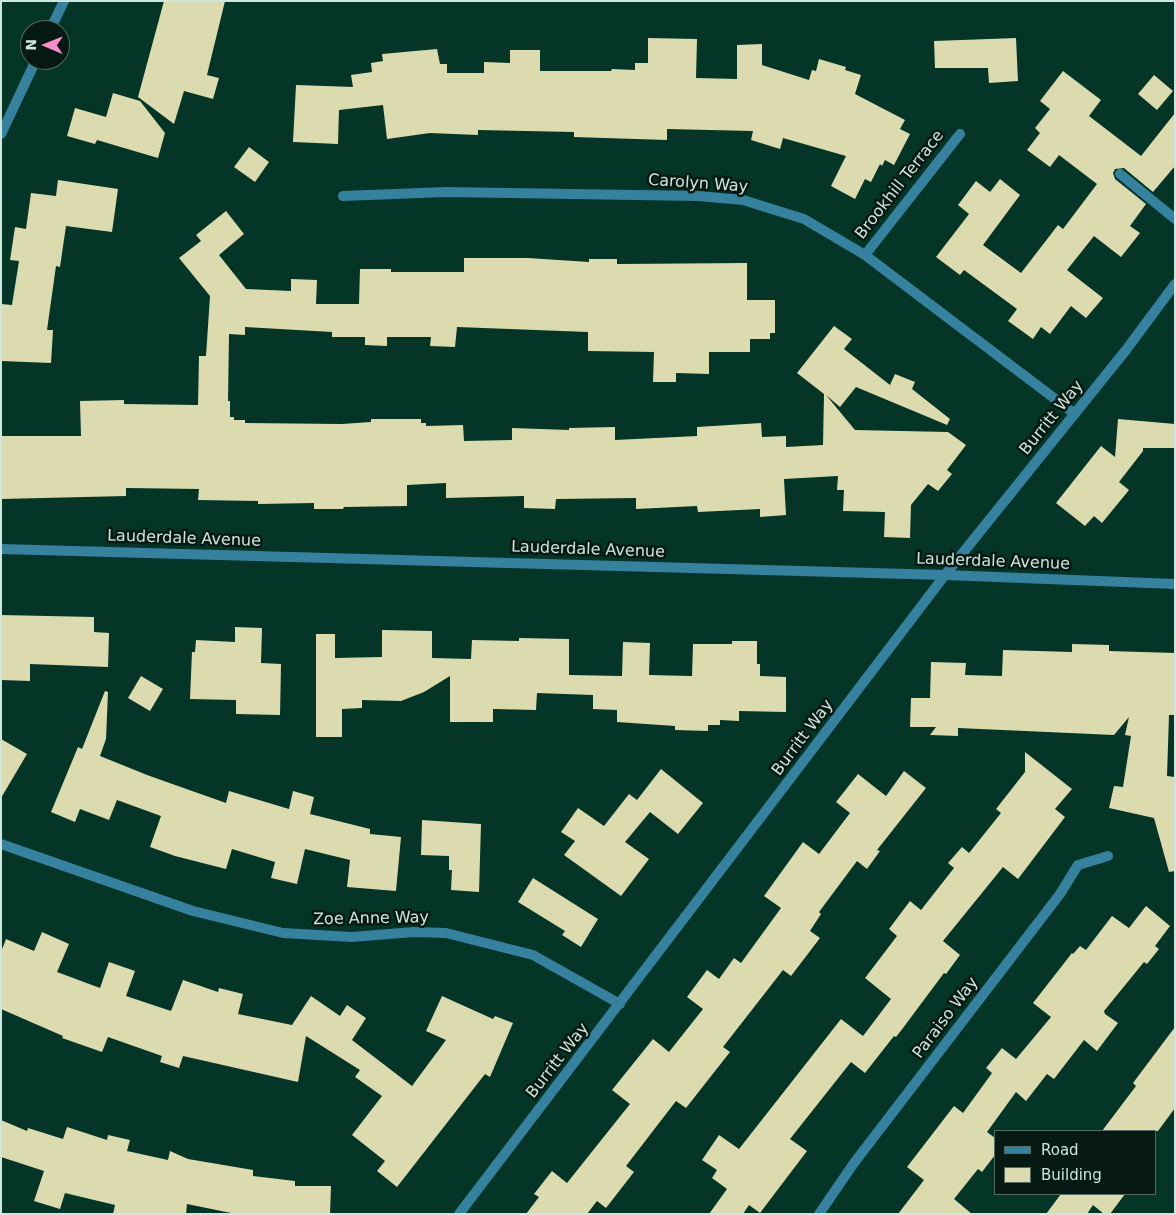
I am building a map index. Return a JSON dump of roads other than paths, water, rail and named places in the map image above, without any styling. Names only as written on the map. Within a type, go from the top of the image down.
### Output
[{"type":"street","points":[[55,20],[64,1]]},
{"type":"street","points":[[1,134],[31,70]]},
{"type":"street","name":"Brookhill Terrace","points":[[864,255],[960,134]]},
{"type":"street","points":[[1120,174],[1175,219]]},
{"type":"street","name":"Carolyn Way","points":[[343,196],[446,192],[699,196],[743,200],[804,219],[864,255],[1075,414]]},
{"type":"street","name":"Burritt Way","points":[[459,1214],[945,575],[1075,414],[1175,284]]},
{"type":"street","name":"Lauderdale Avenue","points":[[1,549],[945,575],[1175,584]]},
{"type":"street","name":"Zoe Anne Way","points":[[1,844],[192,910],[283,933],[335,937],[446,933],[533,955],[620,1004]]},
{"type":"street","name":"Paraiso Way","points":[[819,1214],[854,1163],[1060,894],[1078,865],[1108,856]]}]
